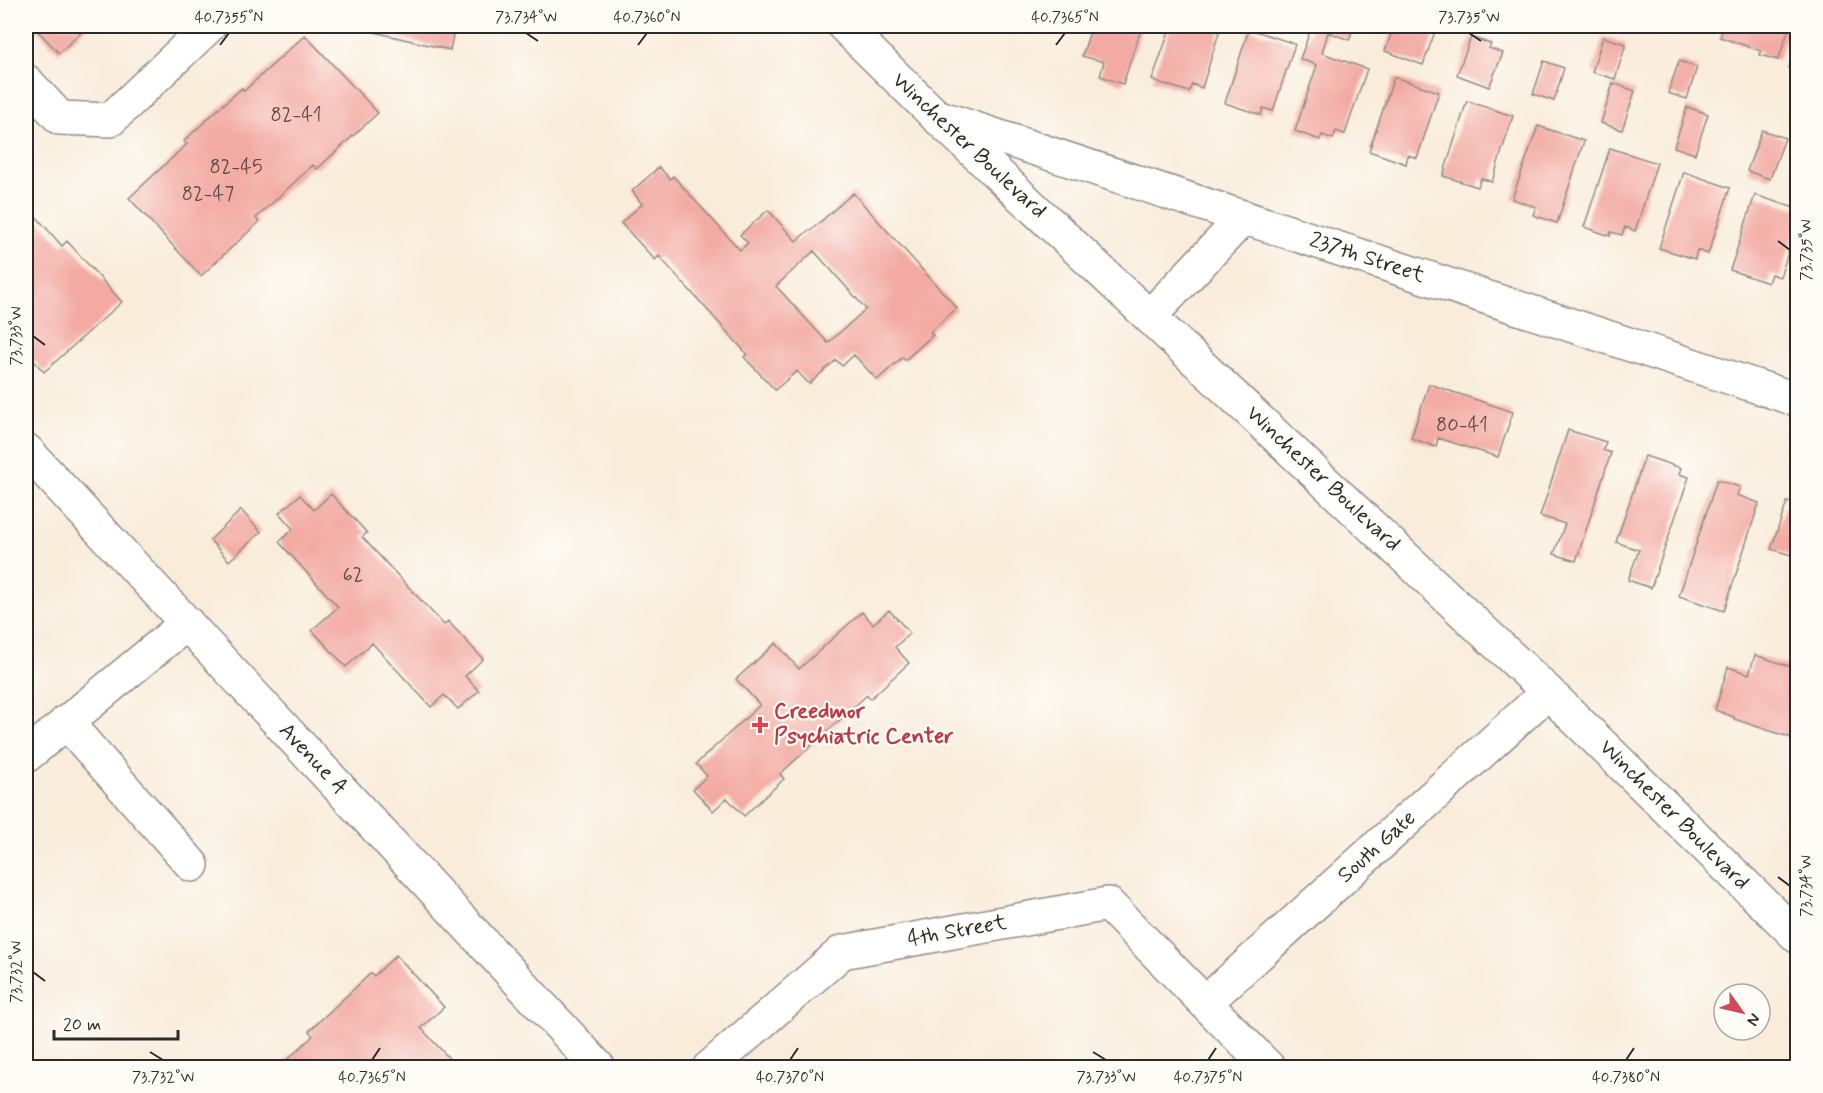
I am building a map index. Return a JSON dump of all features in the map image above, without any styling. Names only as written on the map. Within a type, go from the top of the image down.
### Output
[{"type":"street","points":[[26,81],[60,118],[110,120],[209,26]]},
{"type":"street","name":"Winchester Boulevard","points":[[844,26],[936,116],[1548,692],[1797,937]]},
{"type":"street","name":"237th Street","points":[[936,116],[1797,400]]},
{"type":"street","points":[[1150,316],[1244,217]]},
{"type":"street","name":"Avenue A","points":[[26,450],[599,1068]]},
{"type":"street","points":[[26,756],[187,623]]},
{"type":"street","name":"South Gate","points":[[1206,1002],[1548,692]]},
{"type":"street","points":[[66,722],[192,865]]},
{"type":"street","name":"4th Street","points":[[709,1068],[842,952],[1108,904],[1206,1002]]},
{"type":"street","points":[[1206,1002],[1269,1068]]},
{"type":"building","points":[[33,26],[88,26],[59,53]]},
{"type":"building","points":[[349,26],[455,26],[450,50]]},
{"type":"building","points":[[1021,26],[1037,26],[1029,33]]},
{"type":"building","points":[[1092,26],[1142,26],[1123,84],[1100,76],[1104,62],[1082,56]]},
{"type":"building","points":[[1171,26],[1221,26],[1202,88],[1192,84],[1189,92],[1152,80]]},
{"type":"building","points":[[1312,26],[1354,26],[1349,40],[1328,32],[1322,53],[1367,69],[1345,134],[1336,131],[1333,139],[1322,135],[1320,140],[1295,131],[1317,65],[1300,59]]},
{"type":"building","points":[[1394,26],[1437,26],[1423,65],[1385,51]]},
{"type":"building","points":[[1452,26],[1472,26],[1470,32]]},
{"type":"building","points":[[1724,26],[1790,26],[1778,60],[1760,55],[1761,51],[1720,37]]},
{"type":"building","points":[[1249,29],[1295,44],[1273,111],[1263,108],[1261,115],[1225,103]]},
{"type":"building","points":[[305,35],[378,113],[317,169],[313,165],[256,218],[259,222],[201,276],[129,198],[187,144],[184,141],[214,113],[242,88],[244,91]]},
{"type":"building","points":[[1471,37],[1491,44],[1489,48],[1503,53],[1489,87],[1457,75]]},
{"type":"building","points":[[1603,37],[1626,44],[1615,79],[1592,72]]},
{"type":"building","points":[[1798,44],[1798,71],[1789,68]]},
{"type":"building","points":[[1544,61],[1564,68],[1554,101],[1533,94]]},
{"type":"building","points":[[1679,61],[1697,67],[1687,99],[1668,93]]},
{"type":"building","points":[[1394,77],[1439,92],[1417,158],[1408,155],[1406,164],[1369,151]]},
{"type":"building","points":[[1613,83],[1635,91],[1622,130],[1601,123]]},
{"type":"building","points":[[1467,101],[1513,116],[1492,182],[1481,178],[1478,187],[1443,176]]},
{"type":"building","points":[[1687,107],[1708,114],[1695,154],[1674,147]]},
{"type":"building","points":[[1538,126],[1584,141],[1557,223],[1533,215],[1536,207],[1512,199]]},
{"type":"building","points":[[1762,130],[1785,138],[1770,179],[1747,171]]},
{"type":"building","points":[[1610,148],[1657,163],[1635,231],[1625,227],[1622,235],[1611,232],[1610,236],[1584,227]]},
{"type":"building","points":[[659,167],[670,179],[673,176],[740,250],[748,243],[740,235],[768,210],[796,241],[853,193],[957,308],[930,332],[933,335],[905,360],[903,357],[877,380],[854,355],[842,366],[836,360],[809,384],[797,371],[775,390],[744,357],[747,354],[659,256],[655,260],[621,223],[642,204],[632,191]],"holes":[[[814,251],[866,309],[828,343],[776,286]]]},
{"type":"building","points":[[1684,172],[1730,188],[1708,254],[1697,250],[1695,259],[1659,248]]},
{"type":"building","points":[[1755,195],[1798,209],[1798,223],[1780,277],[1771,274],[1768,283],[1730,270]]},
{"type":"building","points":[[26,205],[62,246],[67,241],[122,302],[44,372],[26,352]]},
{"type":"building","points":[[1429,384],[1513,412],[1498,457],[1438,438],[1436,447],[1411,438]]},
{"type":"building","points":[[1568,430],[1606,442],[1603,450],[1611,453],[1576,561],[1554,554],[1565,524],[1540,516]]},
{"type":"building","points":[[1645,456],[1681,468],[1679,474],[1689,477],[1651,588],[1628,580],[1639,550],[1616,542]]},
{"type":"building","points":[[1717,480],[1740,487],[1737,495],[1759,503],[1724,611],[1679,596]]},
{"type":"building","points":[[331,494],[367,533],[362,537],[444,625],[448,621],[483,659],[465,676],[479,691],[458,709],[444,695],[431,707],[372,643],[346,667],[312,630],[338,607],[279,542],[293,529],[279,513],[300,495],[314,510]]},
{"type":"building","points":[[1787,502],[1798,505],[1798,557],[1771,549]]},
{"type":"building","points":[[241,510],[261,532],[229,561],[210,540]]},
{"type":"building","points":[[889,610],[910,633],[895,647],[909,663],[870,699],[867,695],[780,774],[784,779],[744,816],[727,798],[713,811],[693,789],[707,776],[696,764],[760,705],[736,679],[776,643],[799,669],[862,612],[873,624]]},
{"type":"building","points":[[1755,655],[1798,669],[1798,740],[1734,719],[1734,717],[1715,710],[1728,667],[1749,674]]},
{"type":"building","points":[[396,955],[444,1007],[421,1028],[458,1068],[278,1068],[313,1036],[309,1031],[371,973],[374,976]]},
{"type":"place","name":"Creedmor Psychiatric Center","points":[[760,725]]}]
